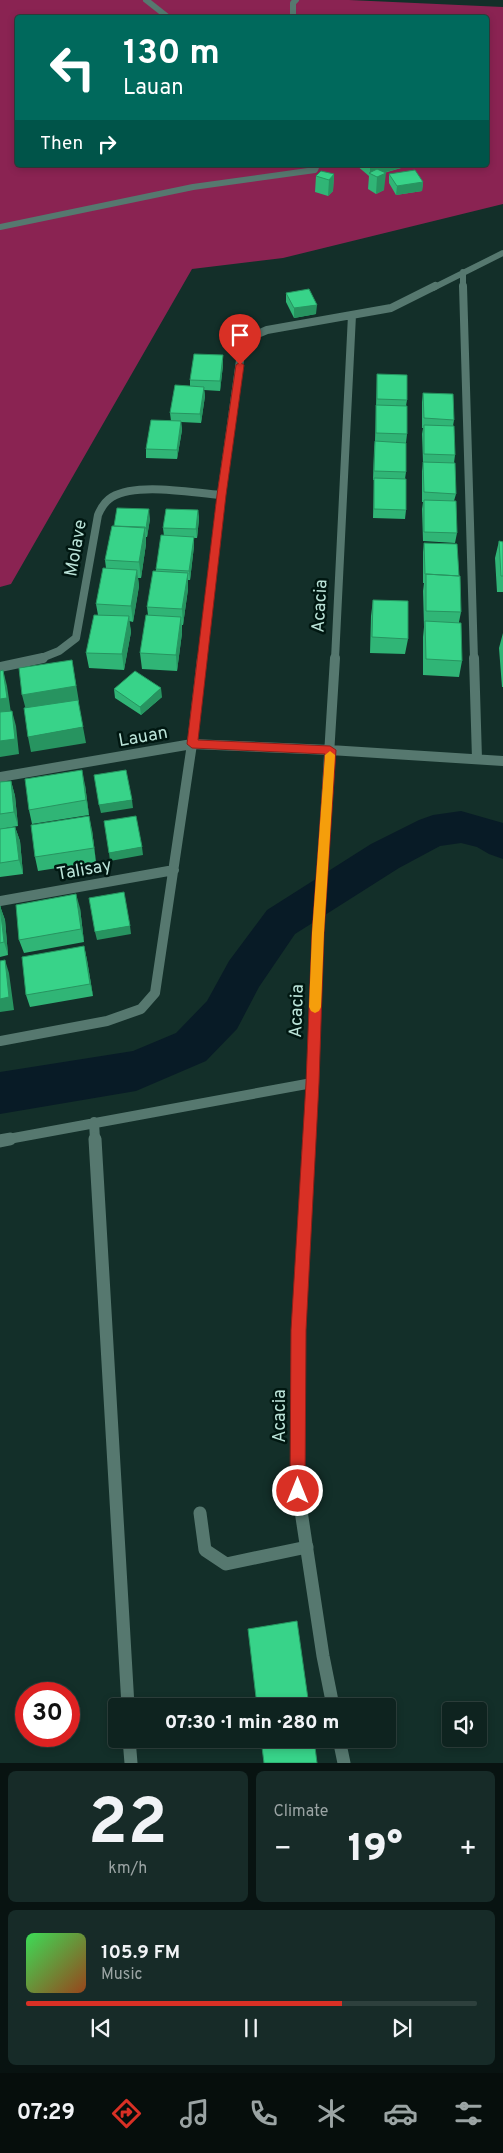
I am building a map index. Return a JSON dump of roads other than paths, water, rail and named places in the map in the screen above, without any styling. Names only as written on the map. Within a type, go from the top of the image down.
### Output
[{"type":"street","points":[[146,0],[165,15]]},
{"type":"street","points":[[293,15],[293,3],[296,0]]},
{"type":"street","points":[[0,227],[193,187],[316,170],[317,167]]},
{"type":"street","points":[[0,1041],[107,1020],[142,1010],[155,993],[192,744],[221,495],[242,346],[248,338],[267,330],[391,308],[503,253]]},
{"type":"street","points":[[463,272],[477,759]]},
{"type":"street","name":"Acacia","points":[[331,1698],[323,1656],[298,1491],[298,1330],[352,315]]},
{"type":"street","name":"Molave","points":[[0,667],[46,658],[64,649],[76,638],[98,515],[104,502],[117,494],[134,491],[221,495]]},
{"type":"street","name":"Lauan","points":[[0,777],[192,744],[330,750],[503,761]]},
{"type":"street","name":"Talisay","points":[[0,901],[174,870]]},
{"type":"street","points":[[0,1141],[312,1083]]},
{"type":"street","points":[[94,1122],[128,1698]]},
{"type":"street","points":[[200,1513],[205,1550],[226,1564],[306,1547]]},
{"type":"street","points":[[130,1748],[131,1763]]},
{"type":"street","points":[[341,1748],[344,1763]]},
{"type":"waterway","points":[[0,1093],[136,1071],[191,1047],[222,1015],[244,974],[281,922],[385,856],[433,831],[461,827],[488,834],[503,843]]}]
